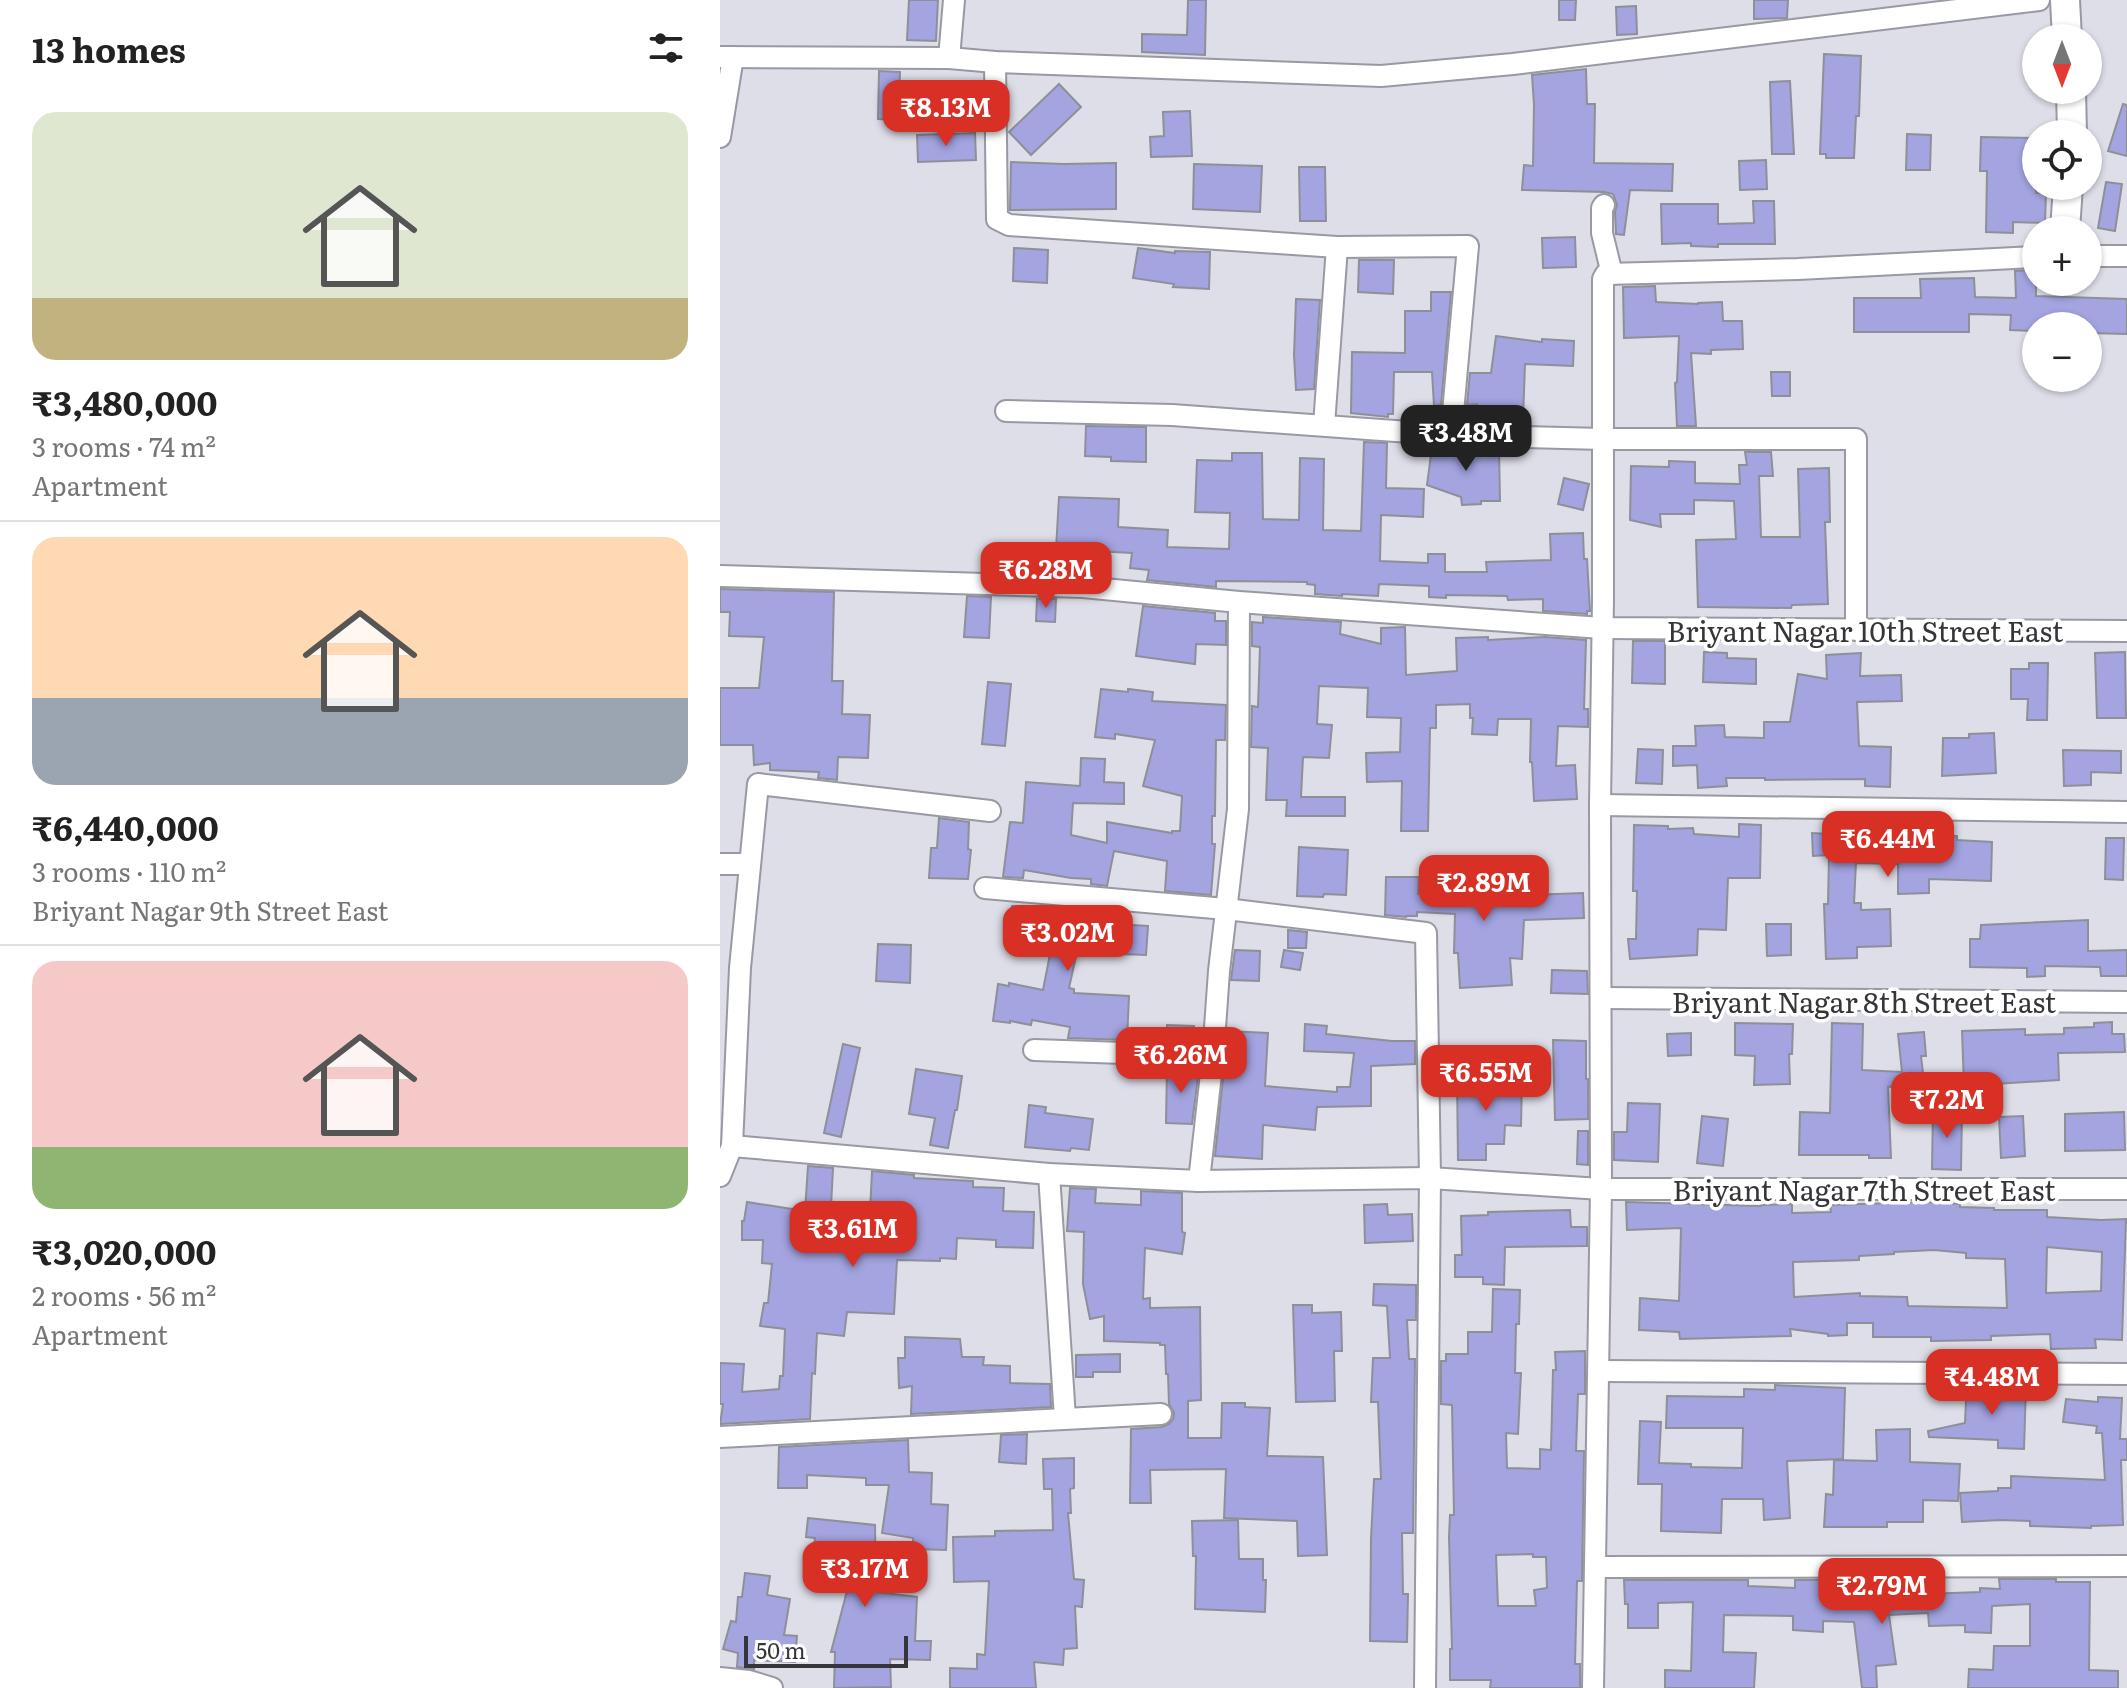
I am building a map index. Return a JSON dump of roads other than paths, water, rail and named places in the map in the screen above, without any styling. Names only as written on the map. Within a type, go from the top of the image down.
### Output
[{"type":"street","points":[[949,58],[954,0]]},
{"type":"street","points":[[720,137],[726,57],[949,58],[1381,76],[1513,64],[2039,0]]},
{"type":"street","points":[[2065,0],[2066,24]]},
{"type":"street","points":[[995,62],[997,219],[1009,225],[1337,247],[1468,246],[1451,435]]},
{"type":"street","points":[[1604,205],[1602,233],[1612,274]]},
{"type":"street","points":[[1324,425],[1337,247]]},
{"type":"street","points":[[2102,256],[2127,256]]},
{"type":"street","points":[[1593,1688],[1600,1371],[1603,279],[1606,274],[1798,269],[2022,258]]},
{"type":"street","points":[[1006,411],[1172,415],[1451,435],[1603,439],[1856,439],[1856,630]]},
{"type":"street","name":"Briyant Nagar 10th Street East","points":[[720,576],[1083,587],[1239,602],[1602,628],[2127,631]]},
{"type":"street","points":[[1199,1181],[1238,809],[1239,602]]},
{"type":"street","points":[[720,1176],[732,1146],[740,968],[758,784],[990,811]]},
{"type":"street","points":[[1600,805],[2127,812]]},
{"type":"street","points":[[720,864],[750,864]]},
{"type":"street","points":[[985,888],[1226,909],[1426,933],[1430,1178],[1425,1688]]},
{"type":"street","name":"Briyant Nagar 8th Street East","points":[[1601,998],[2127,1002]]},
{"type":"street","points":[[1034,1050],[1213,1056]]},
{"type":"street","name":"Briyant Nagar 7th Street East","points":[[732,1146],[1049,1174],[1199,1181],[1430,1178],[1601,1189],[2127,1189]]},
{"type":"street","points":[[1049,1174],[1065,1418]]},
{"type":"street","points":[[1600,1371],[2127,1374]]},
{"type":"street","points":[[720,1437],[1161,1414]]},
{"type":"street","points":[[1596,1567],[2127,1566]]},
{"type":"street","points":[[720,1678],[772,1688]]}]
